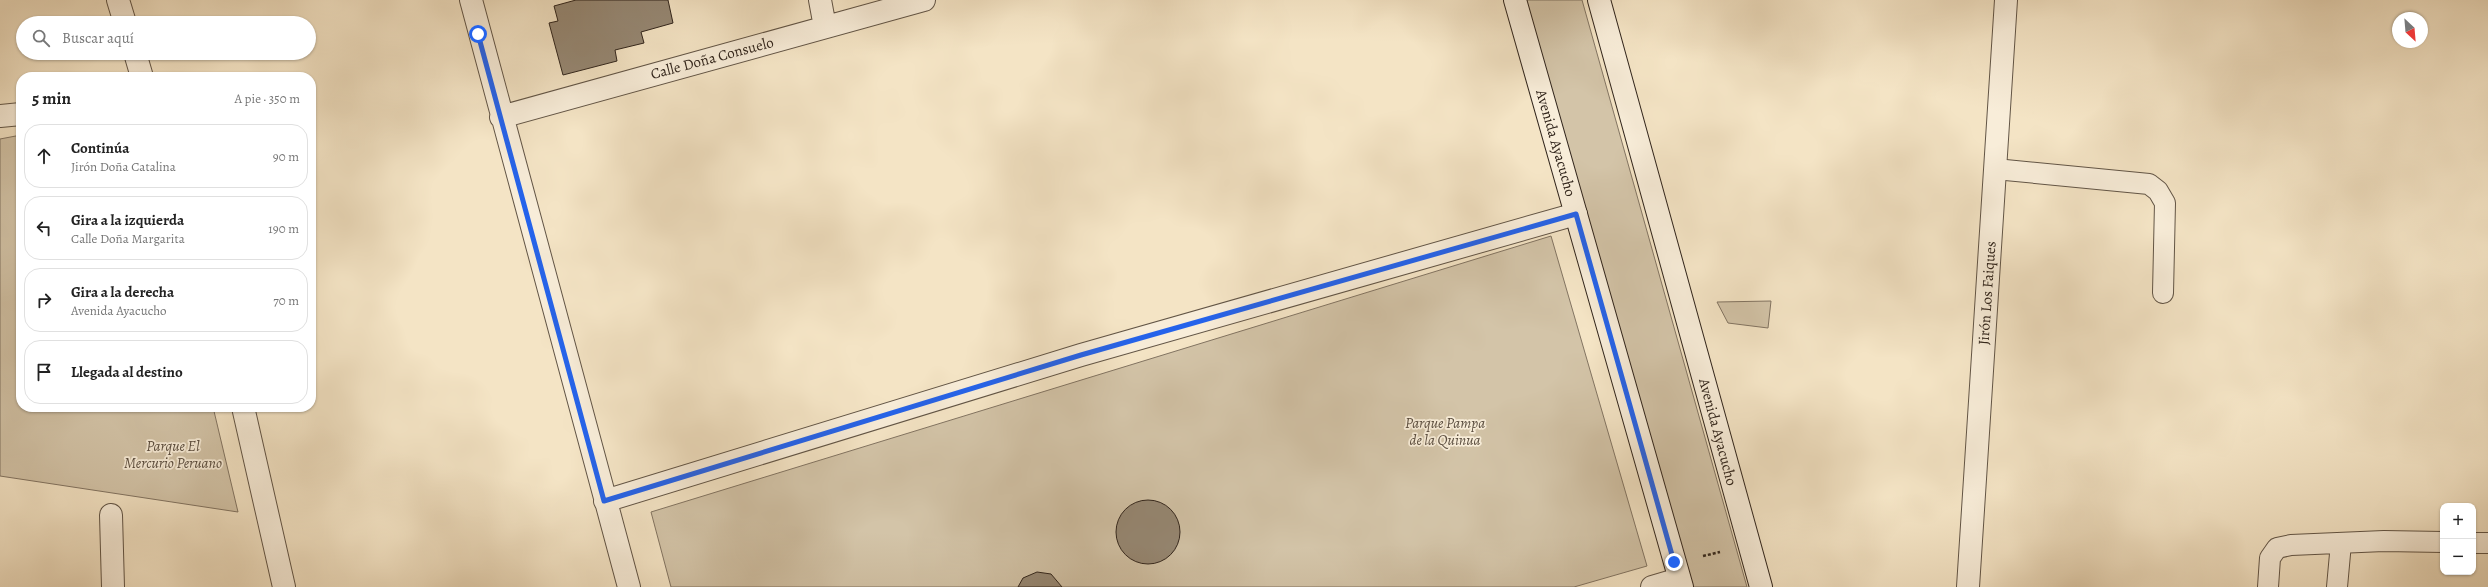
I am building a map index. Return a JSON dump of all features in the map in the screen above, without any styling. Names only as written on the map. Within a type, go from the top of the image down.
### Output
[{"type":"street","points":[[118,0],[123,16]]},
{"type":"street","points":[[471,0],[604,501],[629,587]]},
{"type":"street","points":[[820,0],[825,27]]},
{"type":"street","name":"Calle Doña Consuelo","points":[[501,116],[924,0]]},
{"type":"street","name":"Avenida Ayacucho","points":[[1515,0],[1679,576]]},
{"type":"street","name":"Avenida Ayacucho","points":[[1599,0],[1761,587]]},
{"type":"street","name":"Jirón Los Faiques","points":[[1968,587],[2006,0]]},
{"type":"street","points":[[136,60],[140,72]]},
{"type":"street","points":[[0,116],[16,114]]},
{"type":"street","points":[[604,501],[1081,355],[1576,214]]},
{"type":"street","points":[[244,412],[284,587]]},
{"type":"street","points":[[111,515],[113,587]]},
{"type":"street","points":[[1652,587],[1679,576]]},
{"type":"lane","points":[[1995,169],[2149,184],[2158,190],[2165,203],[2163,294]]},
{"type":"lane","points":[[2268,587],[2270,558],[2277,548],[2291,545],[2341,543],[2440,542]]},
{"type":"lane","points":[[2337,587],[2341,543]]},
{"type":"lane","points":[[2476,543],[2488,543]]},
{"type":"path","points":[[1679,576],[1750,546]]},
{"type":"green space","points":[[1522,0],[1582,0],[1747,587],[1688,587]]},
{"type":"green space","name":"Parque El Mercurio Peruano","points":[[16,136],[16,412],[214,412],[238,512],[0,476],[0,139]]},
{"type":"green space","name":"Parque Pampa de la Quinua","points":[[1551,236],[1647,566],[1574,587],[671,587],[651,512]]},
{"type":"green space","points":[[1771,301],[1768,328],[1728,323],[1717,302]]},
{"type":"building","points":[[576,0],[668,0],[673,23],[641,32],[644,43],[615,50],[617,61],[563,75],[549,23],[558,21],[554,6]]},
{"type":"building","points":[[1148,500],[1160,502],[1171,509],[1178,520],[1180,532],[1178,544],[1171,555],[1160,562],[1148,564],[1136,562],[1125,555],[1118,544],[1116,532],[1118,520],[1125,509],[1136,502]]},
{"type":"building","points":[[1037,572],[1051,574],[1062,587],[1018,587],[1023,578]]},
{"type":"route","points":[[478,34],[604,501],[1081,355],[1546,224],[1576,214],[1674,562]]}]
